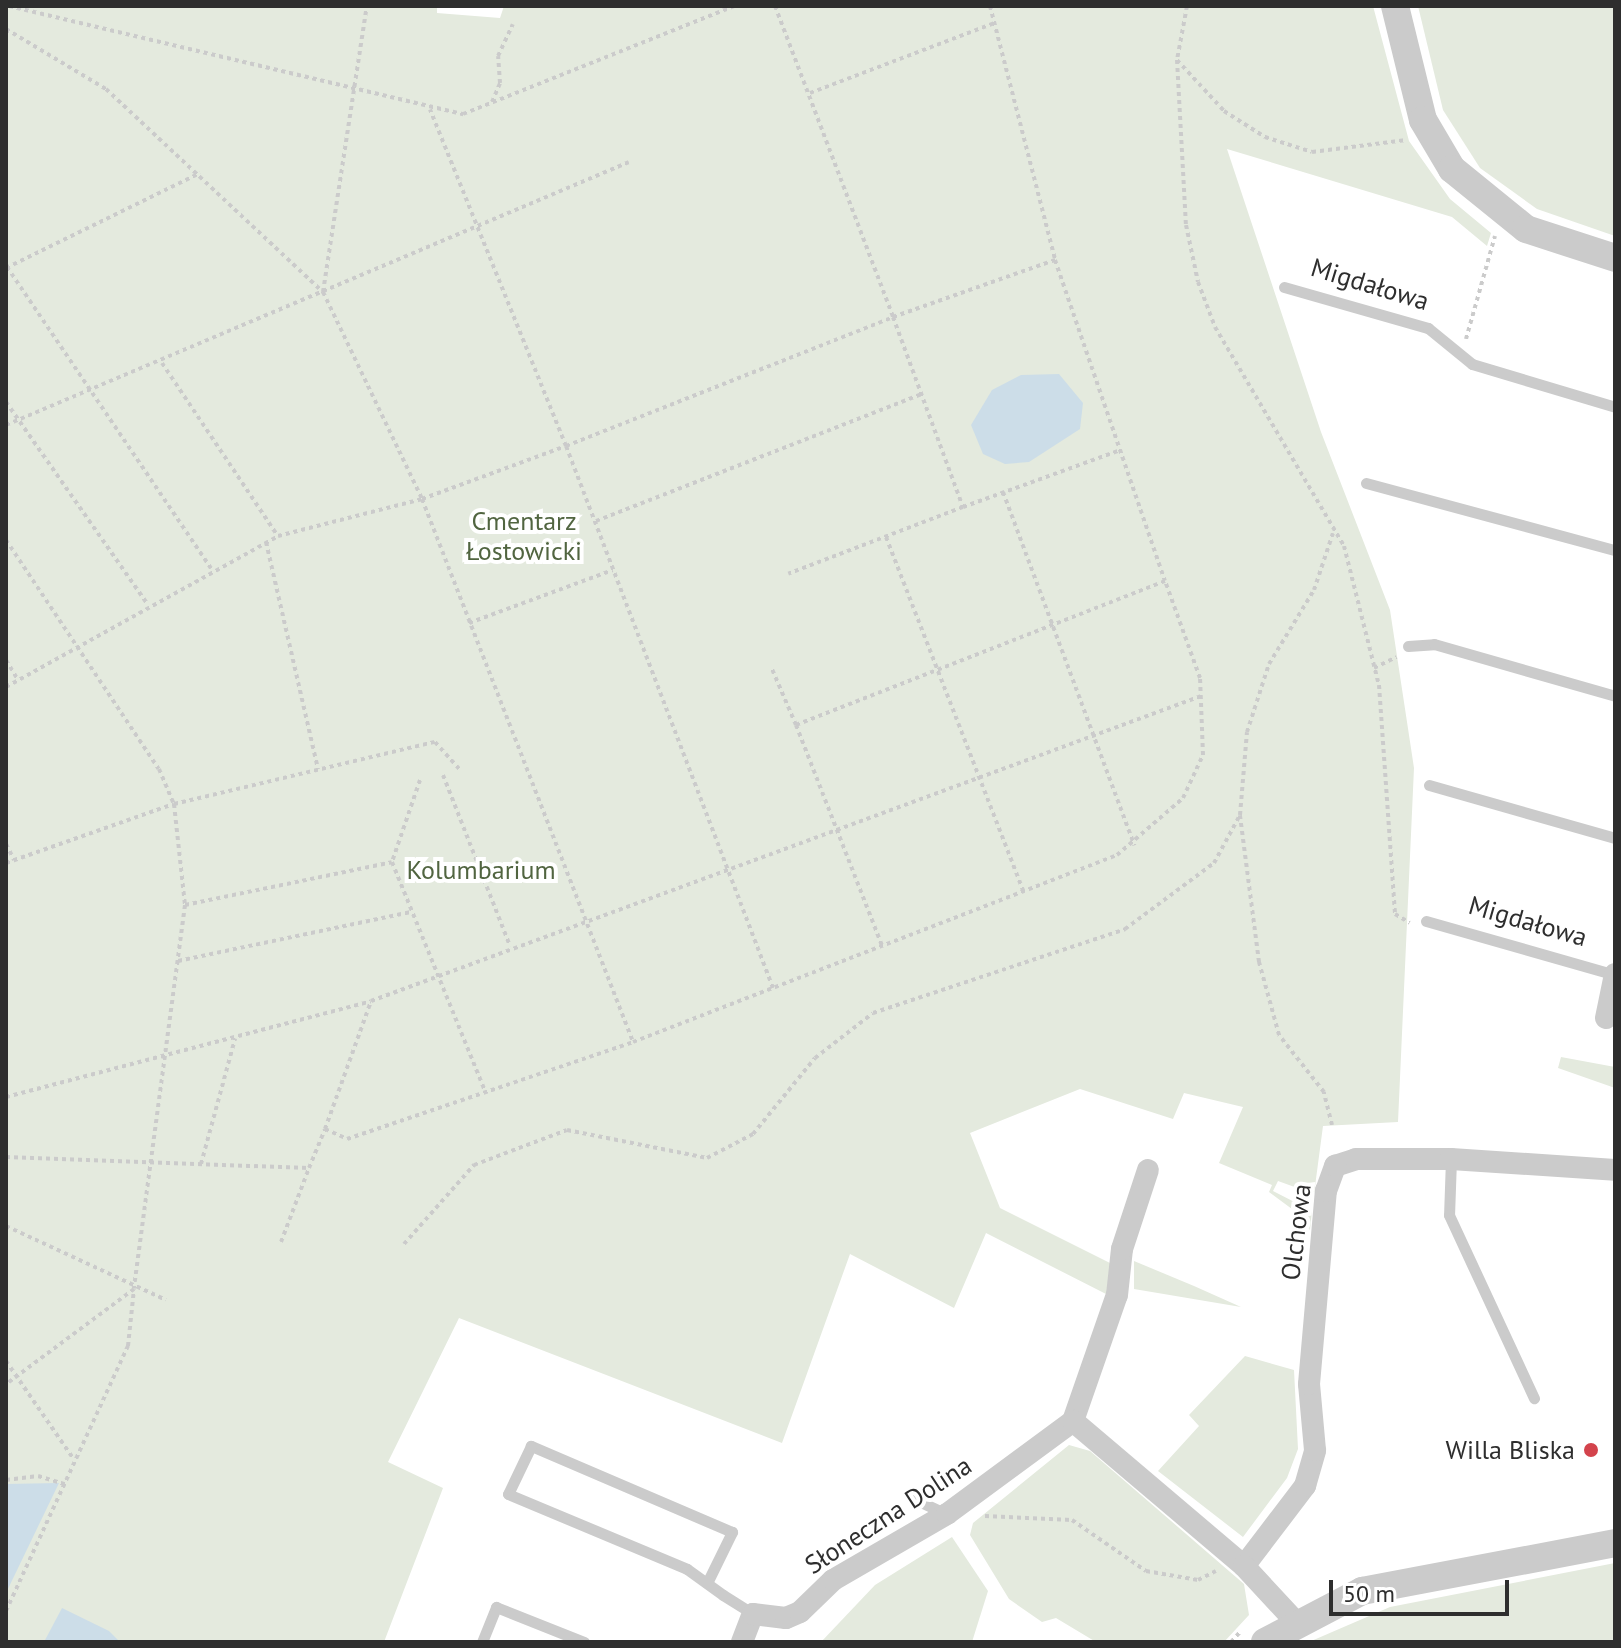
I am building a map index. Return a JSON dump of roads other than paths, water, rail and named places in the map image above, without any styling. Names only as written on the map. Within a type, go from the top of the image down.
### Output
[{"type":"street","points":[[1395,6],[1423,120],[1452,169],[1526,229],[1615,258]]},
{"type":"street","name":"Migdałowa","points":[[1610,1020],[1615,974]]},
{"type":"street","name":"Olchowa","points":[[1240,1562],[1305,1486],[1315,1450],[1309,1384],[1326,1191],[1335,1166],[1356,1159],[1451,1159],[1615,1170]]},
{"type":"street","points":[[1148,1170],[1122,1249],[1117,1295],[1073,1421],[1240,1562],[1295,1621]]},
{"type":"street","name":"Słoneczna Dolina","points":[[753,1614],[786,1618],[800,1612],[833,1580],[947,1514],[1073,1421]]},
{"type":"street","points":[[1265,1642],[1295,1621],[1375,1588],[1615,1543]]},
{"type":"street","points":[[742,1642],[753,1614]]},
{"type":"lane","name":"Migdałowa","points":[[1284,287],[1428,328],[1472,364],[1615,407]]},
{"type":"lane","points":[[1366,483],[1615,550]]},
{"type":"lane","points":[[1408,646],[1434,644],[1615,696]]},
{"type":"lane","points":[[1429,785],[1615,838]]},
{"type":"lane","name":"Migdałowa","points":[[1426,921],[1615,974]]},
{"type":"lane","points":[[1451,1159],[1449,1215],[1534,1398]]},
{"type":"lane","points":[[707,1583],[732,1532],[531,1446],[508,1494],[707,1583],[753,1614]]},
{"type":"lane","points":[[912,1498],[947,1514]]},
{"type":"lane","points":[[482,1642],[496,1607],[584,1642]]},
{"type":"water","points":[[1059,374],[1083,403],[1080,429],[1029,462],[1005,464],[983,454],[971,425],[992,390],[1021,375]]},
{"type":"water","points":[[59,1483],[6,1593],[6,1484]]},
{"type":"water","points":[[62,1608],[109,1631],[120,1642],[44,1642]]},
{"type":"place","name":"Willa Bliska","points":[[1591,1450]]},
{"type":"park label","name":"Cmentarz Łostowicki","points":[[524,536]]},
{"type":"park label","name":"Kolumbarium","points":[[481,870]]}]
